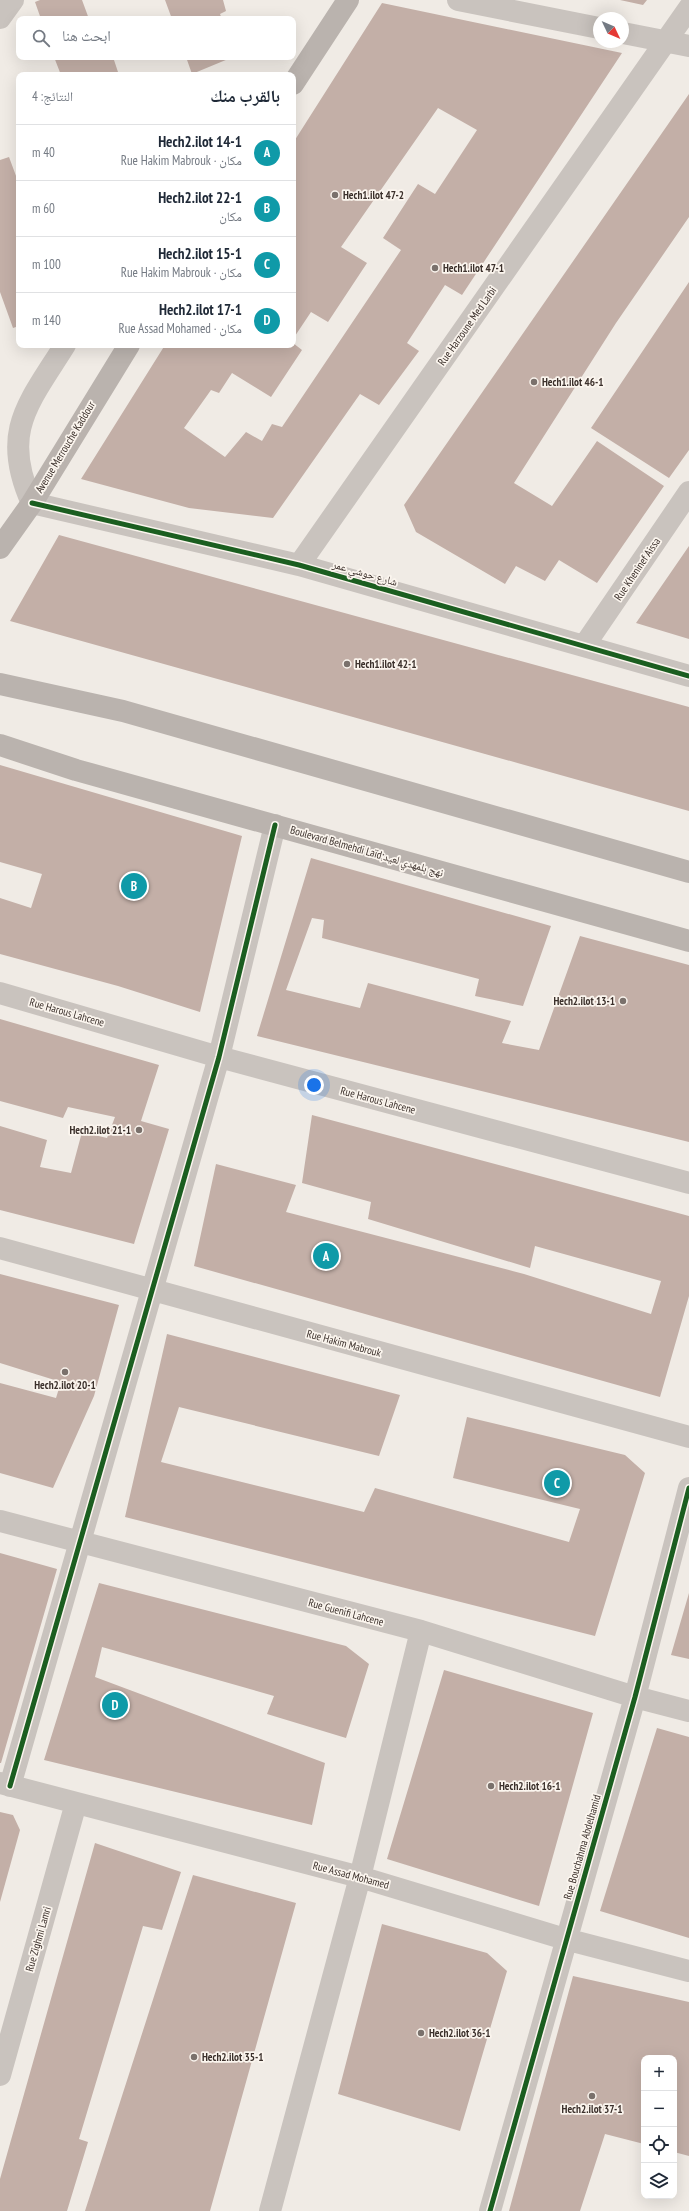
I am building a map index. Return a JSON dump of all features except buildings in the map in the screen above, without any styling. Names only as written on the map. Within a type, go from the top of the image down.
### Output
[{"type":"main road","points":[[296,79],[348,0]]},
{"type":"main road","name":"Avenue Merrouche Kaddour","points":[[0,548],[32,503],[127,348]]},
{"type":"main road","points":[[0,684],[123,711],[689,872]]},
{"type":"main road","name":"Boulevard Belmehdi Laïd;نهج بلمهدي لعيد","points":[[0,745],[76,770],[689,941]]},
{"type":"street","points":[[0,18],[13,0]]},
{"type":"street","points":[[458,0],[593,27]]},
{"type":"street","name":"Rue Harzoune Med Larbi","points":[[300,565],[689,8]]},
{"type":"street","points":[[629,34],[689,46]]},
{"type":"street","points":[[32,503],[19,474],[7,456],[21,416],[63,348]]},
{"type":"street","name":"Rue Kheninef Aissa","points":[[584,646],[689,492]]},
{"type":"street","name":"شارع حوشي عمر","points":[[32,503],[300,565],[689,676]]},
{"type":"street","points":[[5,1785],[80,1542],[219,1057],[275,825]]},
{"type":"street","name":"Rue Harous Lahcene","points":[[0,993],[219,1057],[689,1182]]},
{"type":"street","name":"Rue Hakim Mabrouk","points":[[0,1248],[152,1291],[689,1437]]},
{"type":"street","name":"Rue Bouchahma Abdelhamid","points":[[490,2211],[635,1697],[689,1488]]},
{"type":"street","name":"Rue Guenifi Lahcene","points":[[0,1521],[421,1631],[635,1697],[689,1711]]},
{"type":"street","points":[[270,2211],[360,1877],[421,1631]]},
{"type":"street","name":"Rue Assad Mohamed","points":[[5,1785],[360,1877],[566,1939],[689,1972]]},
{"type":"street","name":"Rue Zighmi Lamri","points":[[0,2075],[6,2030],[76,1803]]},
{"type":"cycle path","points":[[32,503],[299,565],[689,676]]},
{"type":"cycle path","points":[[10,1786],[219,1057],[275,825]]},
{"type":"cycle path","points":[[490,2211],[635,1697],[689,1488]]},
{"type":"place","name":"Hech1.ilot 47-2","points":[[335,195]]},
{"type":"place","name":"Hech1.ilot 47-1","points":[[435,268]]},
{"type":"place","name":"Hech1.ilot 46-1","points":[[534,382]]},
{"type":"place","name":"Hech1.ilot 42-1","points":[[347,664]]},
{"type":"place","name":"Hech2.ilot 22-1","points":[[134,886]]},
{"type":"place","name":"Hech2.ilot 13-1","points":[[623,1001]]},
{"type":"place","name":"Hech2.ilot 21-1","points":[[139,1130]]},
{"type":"place","name":"Hech2.ilot 14-1","points":[[326,1256]]},
{"type":"place","name":"Hech2.ilot 20-1","points":[[65,1372]]},
{"type":"place","name":"Hech2.ilot 15-1","points":[[557,1483]]},
{"type":"place","name":"Hech2.ilot 17-1","points":[[115,1705]]},
{"type":"place","name":"Hech2.ilot 16-1","points":[[491,1786]]},
{"type":"place","name":"Hech2.ilot 36-1","points":[[421,2033]]},
{"type":"place","name":"Hech2.ilot 35-1","points":[[194,2057]]},
{"type":"place","name":"Hech2.ilot 37-1","points":[[592,2096]]}]
